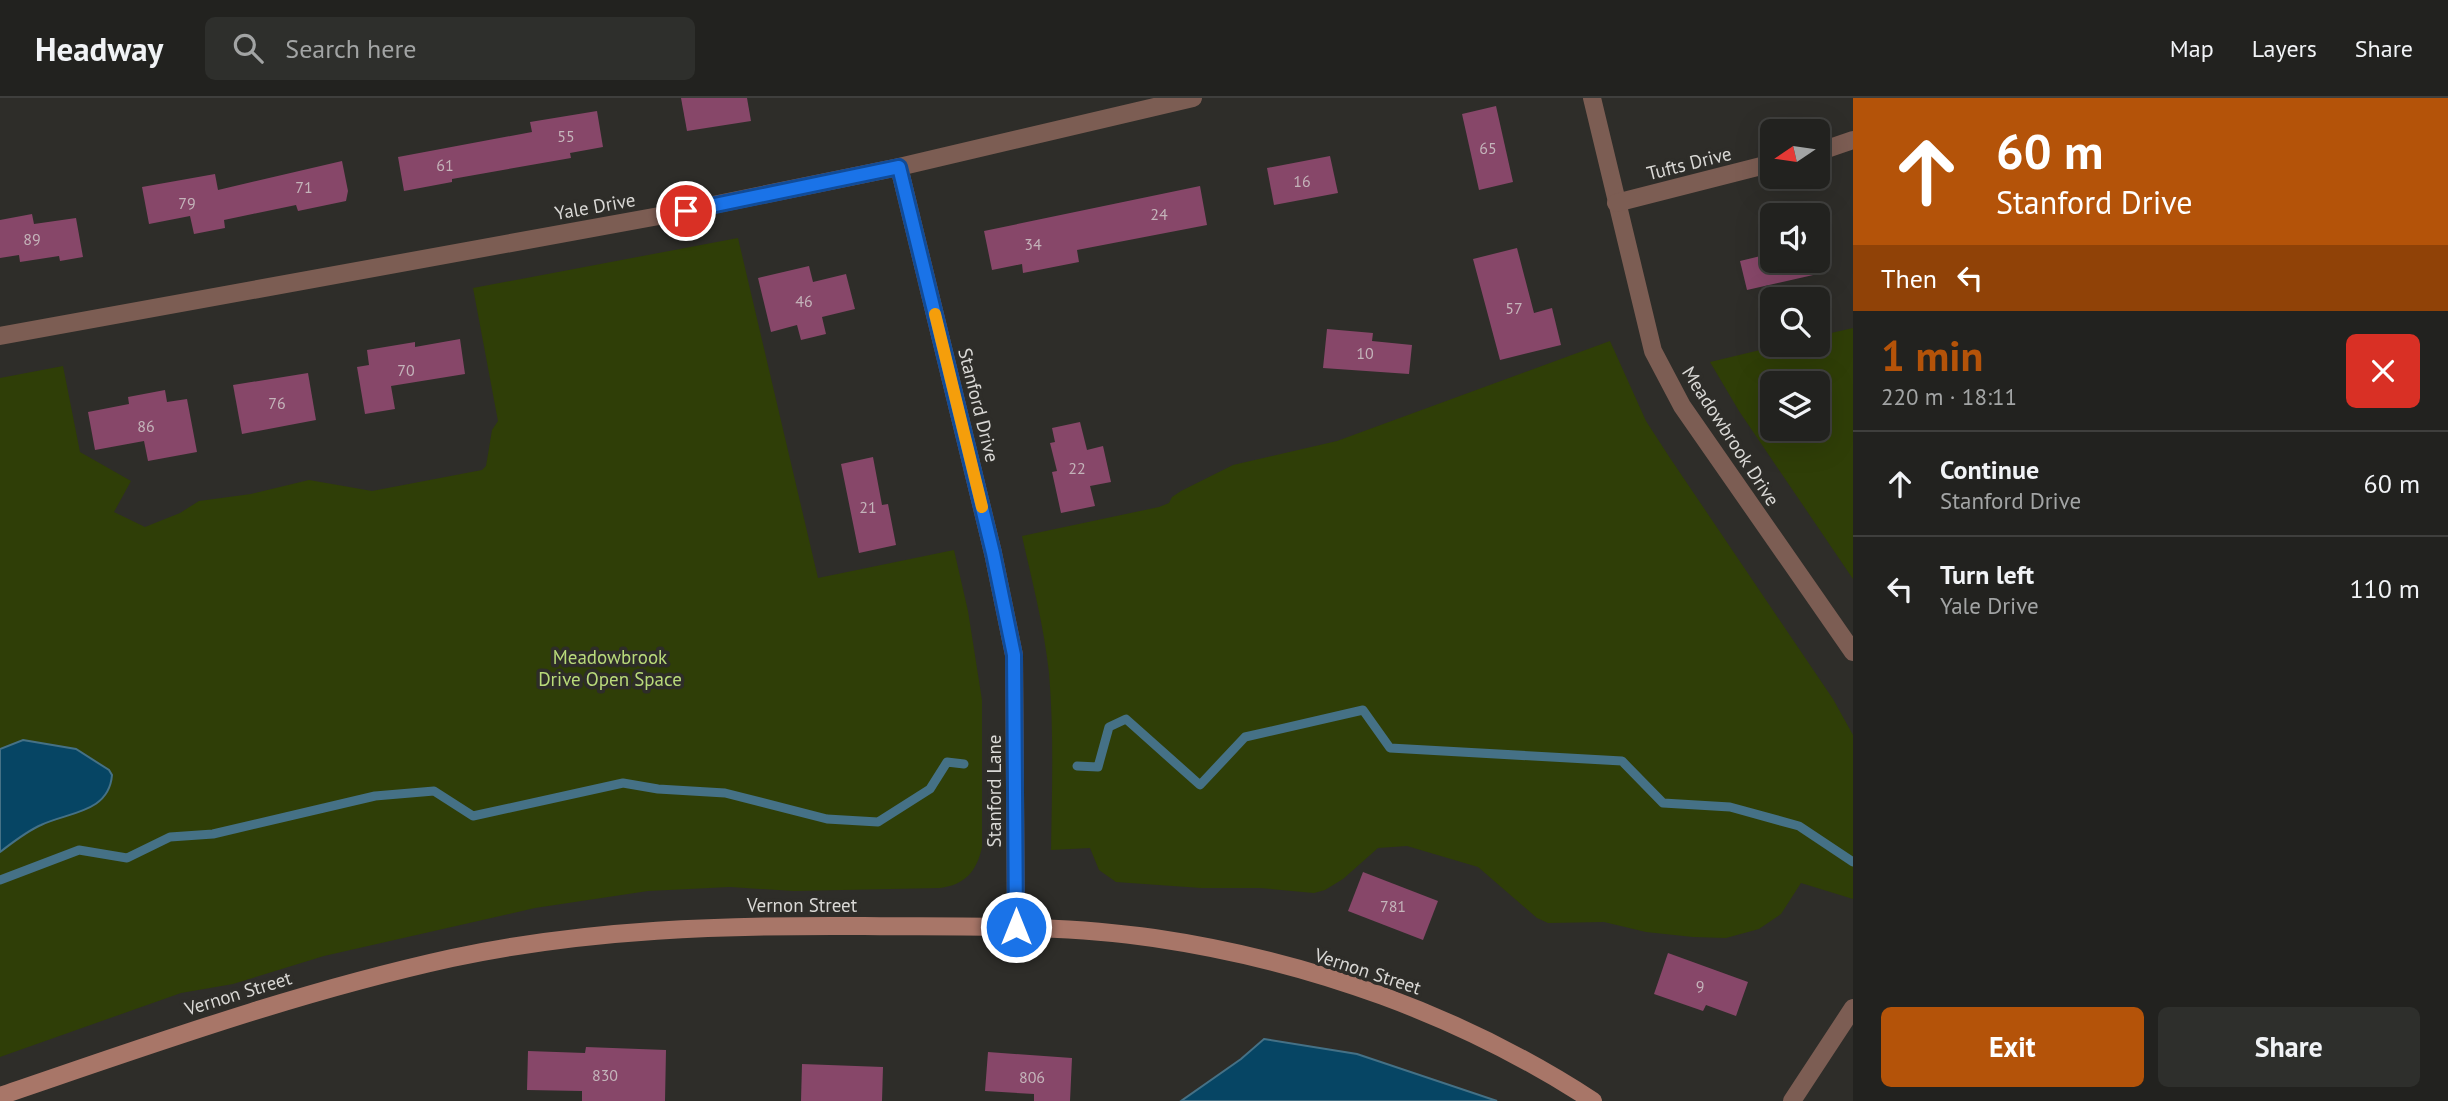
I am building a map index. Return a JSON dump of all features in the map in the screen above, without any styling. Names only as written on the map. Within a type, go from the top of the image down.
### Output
[{"type":"street","name":"Yale Drive","points":[[0,335],[659,216],[899,167],[1193,98]]},
{"type":"street","name":"Meadowbrook Drive","points":[[1592,98],[1653,351],[1682,407],[1853,652]]},
{"type":"street","points":[[1830,148],[1853,140]]},
{"type":"street","name":"Tufts Drive","points":[[1616,203],[1760,166]]},
{"type":"street","name":"Stanford Drive","points":[[899,167],[993,553],[1014,655]]},
{"type":"street","name":"Stanford Lane","points":[[1014,655],[1016,927]]},
{"type":"street","name":"Vernon Street","points":[[0,1096],[167,1037],[341,984],[456,957],[587,935],[696,927],[1016,927],[1153,938],[1260,959],[1385,995],[1472,1032],[1563,1081],[1593,1101]]},
{"type":"street","points":[[1792,1101],[1853,1008]]},
{"type":"green space","name":"Meadowbrook Drive Open Space","points":[[738,238],[818,578],[954,550],[968,611],[982,700],[982,847],[973,870],[956,884],[940,888],[794,891],[730,887],[648,891],[535,908],[324,956],[233,984],[181,993],[0,1057],[0,378],[63,366],[80,452],[131,481],[114,512],[145,527],[180,513],[199,501],[251,494],[309,480],[372,491],[482,470],[486,466],[492,430],[498,421],[473,288]]},
{"type":"green space","points":[[1853,328],[1853,579],[1739,411],[1710,362],[1760,350],[1760,357],[1830,357],[1830,333]]},
{"type":"green space","points":[[1610,341],[1646,421],[1833,699],[1853,735],[1853,899],[1801,883],[1781,914],[1759,929],[1726,938],[1693,937],[1646,932],[1604,922],[1548,923],[1537,918],[1478,867],[1407,846],[1378,848],[1343,879],[1314,893],[1116,882],[1099,870],[1090,848],[1051,850],[1052,739],[1049,673],[1041,621],[1022,536],[1159,507],[1169,503],[1172,497],[1181,491],[1233,465],[1337,441]]},
{"type":"water","points":[[23,740],[76,749],[109,770],[112,775],[109,788],[95,804],[36,828],[0,852],[0,749]]},
{"type":"water","points":[[1264,1039],[1357,1054],[1497,1101],[1181,1101],[1241,1059]]},
{"type":"building","points":[[681,98],[747,98],[751,121],[687,131]]},
{"type":"building","points":[[1496,106],[1513,182],[1479,190],[1462,114]]},
{"type":"building","points":[[597,111],[603,147],[570,153],[571,158],[452,179],[452,182],[404,191],[398,157],[532,132],[530,122]]},
{"type":"building","points":[[1330,156],[1338,193],[1274,205],[1267,168]]},
{"type":"building","points":[[342,161],[348,191],[346,201],[298,211],[296,205],[224,220],[225,228],[194,234],[190,216],[149,224],[142,187],[215,174],[218,190]]},
{"type":"building","points":[[1200,186],[1207,225],[1077,250],[1079,262],[1023,273],[1022,264],[992,270],[984,231]]},
{"type":"building","points":[[32,214],[34,224],[76,218],[83,257],[60,261],[59,256],[20,262],[19,255],[0,258],[0,220]]},
{"type":"building","points":[[1517,248],[1534,313],[1552,308],[1561,345],[1500,360],[1473,259]]},
{"type":"building","points":[[1760,256],[1760,273],[1822,273],[1747,290],[1740,261]]},
{"type":"building","points":[[809,266],[813,282],[846,274],[855,309],[822,317],[826,334],[801,340],[797,325],[771,332],[758,278]]},
{"type":"building","points":[[1327,329],[1373,333],[1372,341],[1412,345],[1409,374],[1323,368]]},
{"type":"building","points":[[460,339],[465,374],[391,386],[395,409],[365,414],[357,367],[369,365],[367,350],[415,342],[415,347]]},
{"type":"building","points":[[308,373],[316,420],[242,434],[233,385]]},
{"type":"building","points":[[165,390],[167,402],[187,399],[197,452],[148,461],[144,441],[95,450],[88,412],[129,404],[128,397]]},
{"type":"building","points":[[1080,422],[1087,450],[1103,446],[1111,482],[1090,486],[1095,506],[1061,513],[1052,472],[1057,471],[1050,443],[1055,442],[1052,428]]},
{"type":"building","points":[[873,457],[882,505],[888,504],[896,545],[859,553],[841,464]]},
{"type":"building","points":[[1363,872],[1438,901],[1423,940],[1348,911]]},
{"type":"building","points":[[1668,953],[1748,982],[1736,1016],[1706,1005],[1703,1011],[1654,994]]},
{"type":"building","points":[[586,1047],[666,1050],[665,1101],[582,1101],[582,1091],[527,1090],[528,1051],[585,1053]]},
{"type":"building","points":[[988,1052],[1072,1058],[1070,1101],[1034,1101],[1034,1094],[985,1091]]},
{"type":"building","points":[[802,1064],[883,1067],[882,1101],[801,1101]]},
{"type":"waterway","points":[[1077,766],[1098,767],[1109,727],[1126,719],[1200,785],[1245,737],[1363,710],[1390,748],[1622,761],[1663,803],[1730,807],[1799,826],[1853,862]]},
{"type":"waterway","points":[[0,880],[79,850],[127,858],[170,837],[213,834],[375,796],[434,791],[473,816],[623,783],[658,789],[725,793],[827,819],[878,822],[930,789],[947,762],[964,764]]},
{"type":"slow traffic","points":[[935,314],[982,507]]},
{"type":"route","points":[[686,211],[899,167],[993,553],[1014,655],[1016,927]]}]
